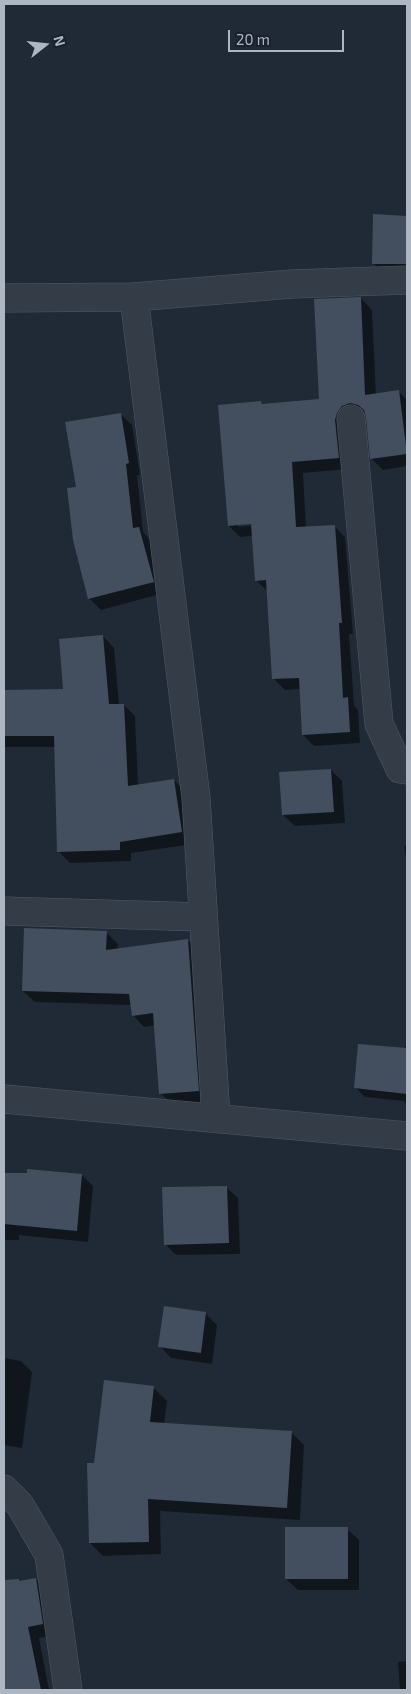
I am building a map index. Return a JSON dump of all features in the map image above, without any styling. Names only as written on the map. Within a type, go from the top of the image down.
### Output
[{"type":"street","points":[[4,298],[134,297],[292,284],[407,280]]},
{"type":"street","points":[[134,297],[196,798],[216,1118]]},
{"type":"street","points":[[351,420],[379,724],[400,769],[407,770]]},
{"type":"street","points":[[4,911],[203,918]]},
{"type":"street","points":[[4,1099],[407,1136]]},
{"type":"street","points":[[4,1490],[20,1505],[49,1555],[68,1690]]},
{"type":"building","points":[[373,214],[407,216],[407,264],[372,264]]},
{"type":"building","points":[[361,297],[365,395],[399,390],[407,454],[370,459],[364,410],[358,405],[350,403],[342,406],[335,420],[339,458],[292,462],[296,527],[335,525],[342,623],[339,623],[343,698],[348,697],[350,732],[302,735],[299,678],[272,679],[266,580],[255,581],[251,524],[228,526],[218,405],[261,401],[262,404],[319,399],[314,299]]},
{"type":"building","points":[[121,413],[129,463],[126,464],[133,528],[139,527],[154,582],[88,599],[73,540],[67,488],[76,487],[65,422]]},
{"type":"building","points":[[103,635],[109,704],[124,704],[128,786],[174,779],[182,832],[120,842],[120,850],[57,852],[54,736],[4,736],[4,690],[63,689],[59,639]]},
{"type":"building","points":[[331,769],[334,812],[282,815],[279,772]]},
{"type":"building","points":[[24,928],[107,931],[106,950],[188,939],[199,1091],[159,1094],[153,1013],[132,1016],[129,994],[22,991]]},
{"type":"building","points":[[358,1044],[407,1048],[407,1094],[354,1088]]},
{"type":"building","points":[[27,1169],[82,1174],[77,1231],[4,1224],[4,1173],[27,1173]]},
{"type":"building","points":[[227,1186],[229,1243],[164,1245],[162,1187]]},
{"type":"building","points":[[164,1306],[206,1312],[201,1353],[158,1347]]},
{"type":"building","points":[[104,1380],[154,1386],[150,1422],[292,1431],[287,1508],[148,1499],[149,1542],[89,1543],[87,1463],[94,1463]]},
{"type":"building","points":[[285,1527],[348,1527],[348,1579],[285,1579]]},
{"type":"building","points":[[36,1578],[43,1624],[28,1627],[41,1690],[4,1690],[4,1580],[19,1579],[19,1581]]}]
